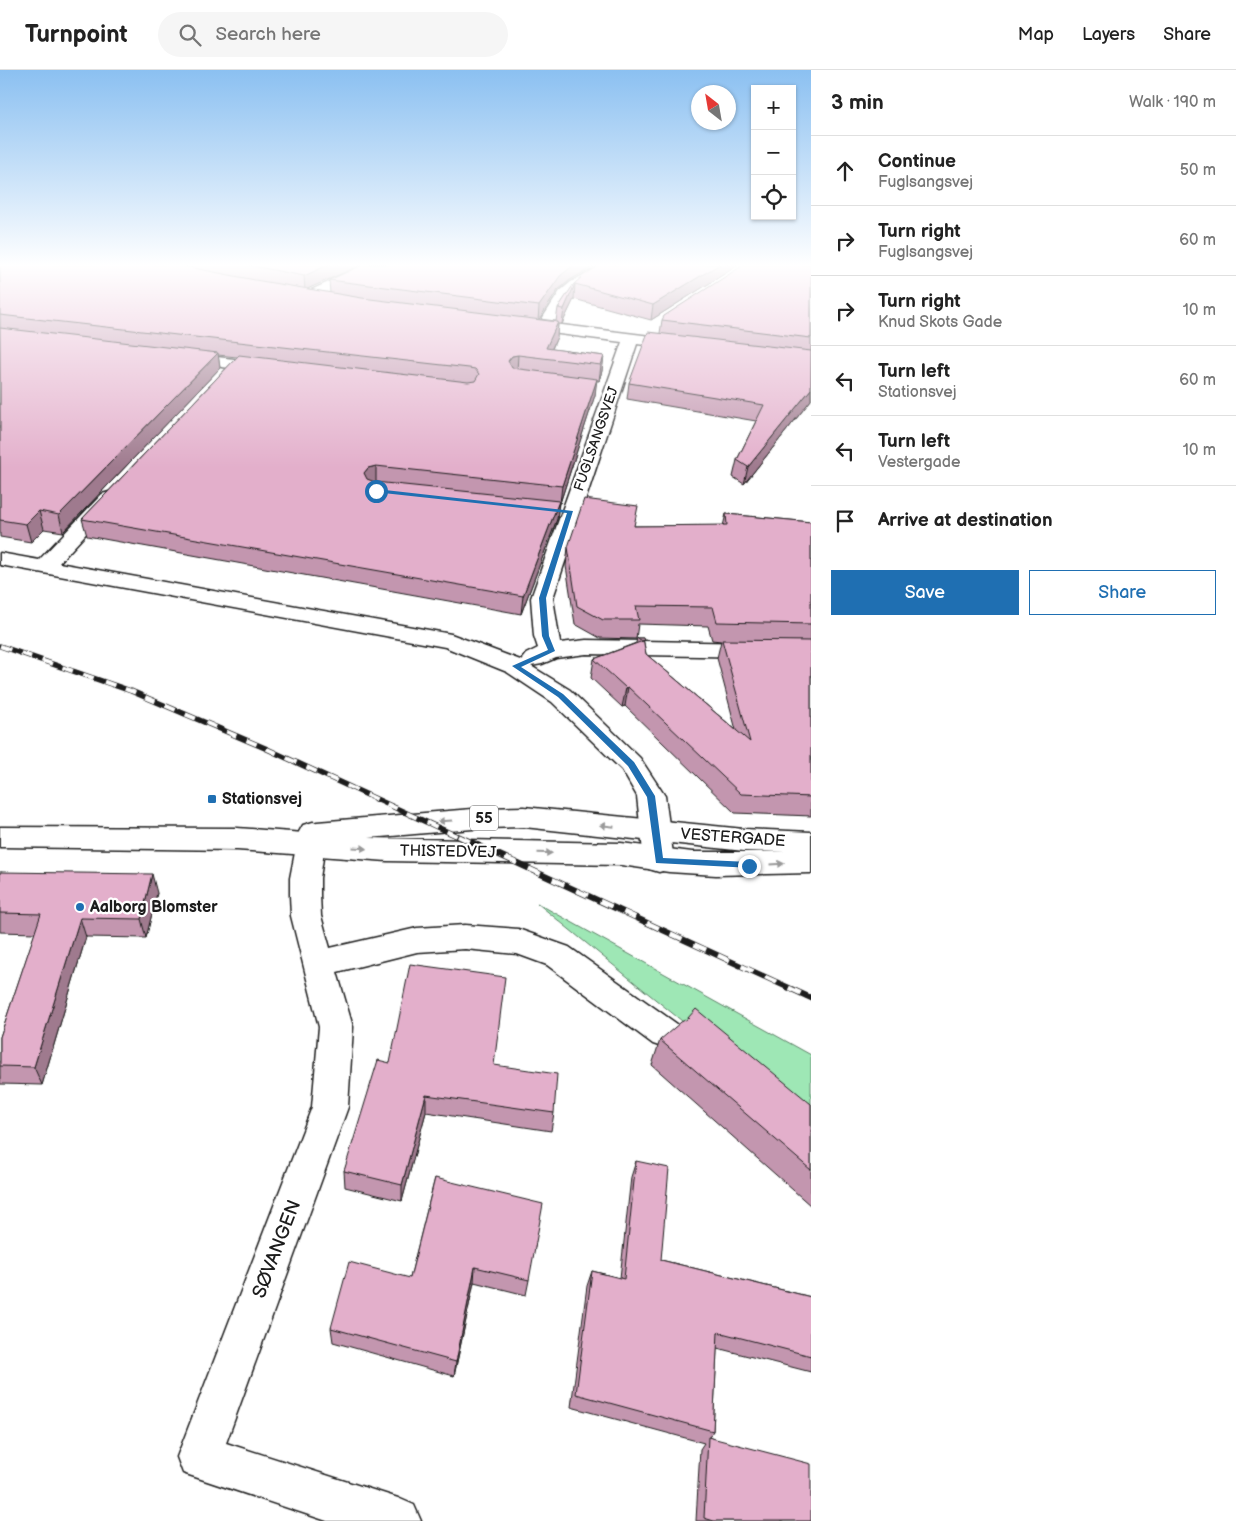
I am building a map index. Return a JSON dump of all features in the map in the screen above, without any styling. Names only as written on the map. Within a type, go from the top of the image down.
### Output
[{"type":"street","points":[[603,332],[644,335],[695,347]]},
{"type":"street","name":"FUGLSANGSVEJ","points":[[551,651],[546,636],[542,598],[561,511],[604,389],[644,335]]},
{"type":"street","points":[[167,356],[284,370]]},
{"type":"street","points":[[222,378],[236,364]]},
{"type":"street","points":[[44,567],[121,485]]},
{"type":"street","points":[[0,559],[451,641],[516,666],[560,696],[631,764],[651,796],[659,861]]},
{"type":"street","points":[[516,666],[551,651],[586,647],[811,651]]},
{"type":"street","name":"THISTEDVEJ","points":[[0,837],[312,838],[475,818],[524,817],[656,832]]},
{"type":"street","name":"VESTERGADE","points":[[656,832],[744,840],[811,843]]},
{"type":"street","name":"THISTEDVEJ","points":[[312,838],[387,850],[621,854],[659,861]]},
{"type":"street","name":"SØVANGEN","points":[[312,838],[305,878],[306,916],[336,1027],[330,1107],[199,1457],[398,1521]]},
{"type":"street","name":"VESTERGADE","points":[[659,861],[749,866],[811,862]]},
{"type":"street","points":[[320,963],[417,940],[465,936],[518,942],[558,956],[665,1034]]},
{"type":"green space","points":[[537,903],[811,1055],[811,1126]]},
{"type":"building","points":[[0,332],[32,332],[218,353],[59,515],[39,511],[26,524],[0,520]]},
{"type":"building","points":[[148,332],[554,332],[546,348],[604,356],[601,365],[518,355],[512,356],[508,361],[512,368],[597,379],[562,486],[376,466],[368,468],[364,473],[367,479],[375,482],[559,501],[523,596],[82,519],[239,355],[468,382],[475,381],[479,374],[475,369]]},
{"type":"building","points":[[648,332],[811,351],[811,389],[748,467],[737,460],[764,405],[629,383]]},
{"type":"building","points":[[759,332],[811,332],[811,338]]},
{"type":"building","points":[[584,499],[638,506],[634,526],[727,525],[726,514],[811,522],[811,624],[717,622],[713,607],[636,606],[639,620],[603,620],[577,606],[568,547]]},
{"type":"building","points":[[637,638],[643,638],[646,654],[750,742],[722,640],[811,641],[811,797],[741,794],[628,687],[626,688],[594,659],[643,641]]},
{"type":"building","points":[[0,872],[152,874],[141,919],[80,918],[34,1067],[0,1066],[0,1037],[41,914],[0,913]]},
{"type":"building","points":[[410,964],[505,977],[494,1065],[557,1074],[554,1113],[426,1095],[402,1185],[344,1171],[378,1060],[390,1063]]},
{"type":"building","points":[[696,1009],[811,1104],[811,1170],[660,1040],[687,1019]]},
{"type":"building","points":[[636,1161],[669,1168],[661,1260],[811,1297],[811,1356],[718,1332],[713,1431],[576,1394],[592,1271],[624,1279]]},
{"type":"building","points":[[435,1178],[543,1204],[529,1280],[475,1267],[456,1362],[331,1328],[349,1262],[410,1278]]},
{"type":"building","points":[[708,1437],[811,1464],[811,1521],[714,1521],[704,1518]]},
{"type":"railway","points":[[0,646],[131,691],[265,748],[461,838]]},
{"type":"railway","points":[[458,836],[811,998]]},
{"type":"place","name":"Stationsvej","points":[[212,799]]},
{"type":"place","name":"Aalborg Blomster","points":[[80,907]]},
{"type":"route","points":[[376,491],[571,512],[542,598],[546,636],[551,651],[516,666],[573,707],[631,764],[651,796],[659,861],[749,866]]}]
